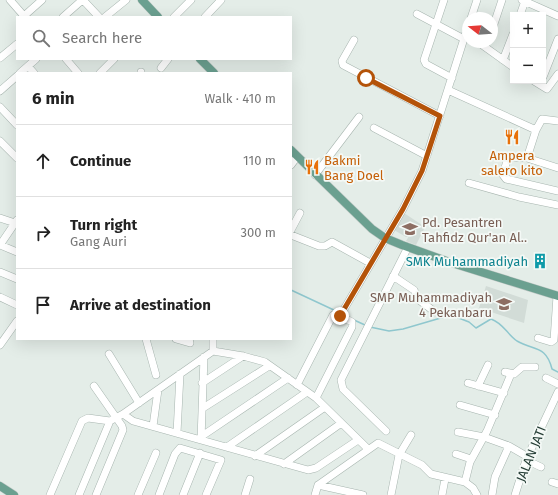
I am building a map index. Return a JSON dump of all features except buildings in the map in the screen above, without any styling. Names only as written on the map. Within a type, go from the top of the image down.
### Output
[{"type":"main road","points":[[142,0],[157,16]]},
{"type":"main road","points":[[201,60],[212,72]]},
{"type":"main road","points":[[294,154],[372,229],[385,238],[480,272],[557,296]]},
{"type":"main road","points":[[0,486],[9,494]]},
{"type":"street","points":[[10,0],[24,16],[42,0]]},
{"type":"street","points":[[107,16],[126,0]]},
{"type":"street","points":[[175,16],[191,0]]},
{"type":"street","points":[[206,16],[221,0]]},
{"type":"street","points":[[444,0],[425,54],[424,63],[452,78]]},
{"type":"street","points":[[472,12],[476,0]]},
{"type":"street","points":[[498,12],[502,0]]},
{"type":"street","points":[[64,16],[80,2],[84,1],[98,16]]},
{"type":"street","points":[[521,12],[523,1],[542,12]]},
{"type":"street","points":[[546,13],[558,16]]},
{"type":"street","points":[[417,14],[436,24],[462,32]]},
{"type":"street","points":[[546,69],[558,39]]},
{"type":"street","points":[[354,40],[342,61],[343,65],[440,116]]},
{"type":"street","points":[[504,60],[510,43]]},
{"type":"street","points":[[0,58],[16,45]]},
{"type":"street","points":[[341,315],[370,263],[403,209],[422,171],[462,46]]},
{"type":"street","points":[[490,48],[510,64]]},
{"type":"street","points":[[21,72],[35,60]]},
{"type":"street","points":[[67,60],[74,71]]},
{"type":"street","points":[[103,60],[108,65]]},
{"type":"street","points":[[101,72],[113,60]]},
{"type":"street","points":[[161,68],[167,60]]},
{"type":"street","points":[[28,66],[33,72]]},
{"type":"street","points":[[541,84],[547,89],[558,74]]},
{"type":"street","points":[[0,91],[15,81]]},
{"type":"street","points":[[448,90],[536,130]]},
{"type":"street","points":[[0,107],[16,124]]},
{"type":"street","points":[[315,175],[359,117]]},
{"type":"street","points":[[527,158],[536,130],[542,119],[558,121]]},
{"type":"street","points":[[374,128],[427,156]]},
{"type":"street","points":[[0,141],[16,157]]},
{"type":"street","points":[[557,165],[527,158],[508,157],[503,175],[504,178],[558,191]]},
{"type":"street","points":[[469,183],[519,197],[558,205]]},
{"type":"street","points":[[292,228],[300,213]]},
{"type":"street","points":[[0,218],[16,222],[0,245],[16,252]]},
{"type":"street","points":[[292,235],[319,246],[325,246],[332,242],[370,263]]},
{"type":"street","points":[[386,431],[341,385],[346,370],[408,247]]},
{"type":"street","points":[[0,272],[16,279]]},
{"type":"street","points":[[393,276],[414,290],[419,300],[435,312]]},
{"type":"street","points":[[538,338],[551,342],[554,340],[557,296]]},
{"type":"street","points":[[2,300],[16,304]]},
{"type":"street","points":[[297,385],[333,315],[341,315],[352,324],[316,398]]},
{"type":"street","points":[[0,346],[16,322]]},
{"type":"street","points":[[146,340],[156,375]]},
{"type":"street","points":[[179,340],[190,344],[189,340]]},
{"type":"street","points":[[213,340],[213,351]]},
{"type":"street","points":[[50,495],[81,423],[88,418],[112,419],[123,414],[213,351],[243,356],[265,362],[316,398],[340,424],[368,450]]},
{"type":"street","points":[[109,354],[140,403]]},
{"type":"street","points":[[202,384],[243,356]]},
{"type":"street","points":[[202,438],[202,384],[204,357]]},
{"type":"street","points":[[478,386],[488,365]]},
{"type":"street","points":[[202,408],[269,366]]},
{"type":"street","points":[[465,482],[471,459],[495,415],[504,393],[508,373],[517,373],[522,367],[535,367]]},
{"type":"street","points":[[177,433],[180,374]]},
{"type":"street","points":[[202,438],[288,378]]},
{"type":"street","points":[[546,378],[558,384]]},
{"type":"street","points":[[468,383],[504,393]]},
{"type":"street","points":[[94,386],[112,419],[122,426],[123,432],[96,495]]},
{"type":"street","points":[[153,426],[158,390]]},
{"type":"street","points":[[227,448],[307,392]]},
{"type":"street","name":"JALAN JATI","points":[[516,495],[527,459],[558,392]]},
{"type":"street","points":[[460,405],[495,415]]},
{"type":"street","points":[[255,456],[324,407]]},
{"type":"street","points":[[123,414],[133,421],[202,438],[227,448],[308,470],[314,469],[358,440]]},
{"type":"street","points":[[79,495],[112,419]]},
{"type":"street","points":[[284,464],[340,424]]},
{"type":"street","points":[[458,432],[484,437],[509,446],[541,468]]},
{"type":"street","points":[[391,495],[400,454],[411,435]]},
{"type":"street","points":[[315,495],[318,485],[378,443],[422,465],[431,474],[445,479],[465,482],[473,488],[477,495]]},
{"type":"street","points":[[492,495],[495,477],[509,446]]},
{"type":"street","points":[[159,495],[175,454],[179,448],[200,453],[222,461],[206,495]]},
{"type":"street","points":[[138,495],[156,453]]},
{"type":"street","points":[[183,495],[200,453]]},
{"type":"street","points":[[456,454],[471,459]]},
{"type":"street","points":[[245,495],[250,479]]},
{"type":"street","points":[[442,495],[445,479]]},
{"type":"street","points":[[318,485],[363,495]]},
{"type":"shaded area","name":"Pd. Pesantren Tahfidz Qur'an Al..","points":[[404,213],[425,227],[416,245],[406,241],[409,236],[406,237],[394,230]]},
{"type":"shaded area","name":"SMP Muhammadiyah 4 Pekanbaru","points":[[486,286],[528,300],[524,323],[479,308]]},
{"type":"waterway","points":[[292,290],[336,311]]},
{"type":"waterway","points":[[370,327],[389,331],[403,329],[451,315],[469,322],[476,328],[491,319],[499,323],[517,341],[543,352],[552,369],[558,372]]},
{"type":"waterway","points":[[354,320],[365,325]]},
{"type":"place","name":"Ampera salero kito","points":[[512,137]]},
{"type":"place","name":"Bakmi Bang Doel","points":[[312,167]]},
{"type":"place","name":"Pd. Pesantren Tahfidz Qur'an Al..","points":[[410,229]]},
{"type":"place","name":"SMK Muhammadiyah","points":[[540,261]]},
{"type":"place","name":"SMP Muhammadiyah 4 Pekanbaru","points":[[504,304]]},
{"type":"route","points":[[340,316],[403,209],[422,171],[440,116],[366,78]]}]
